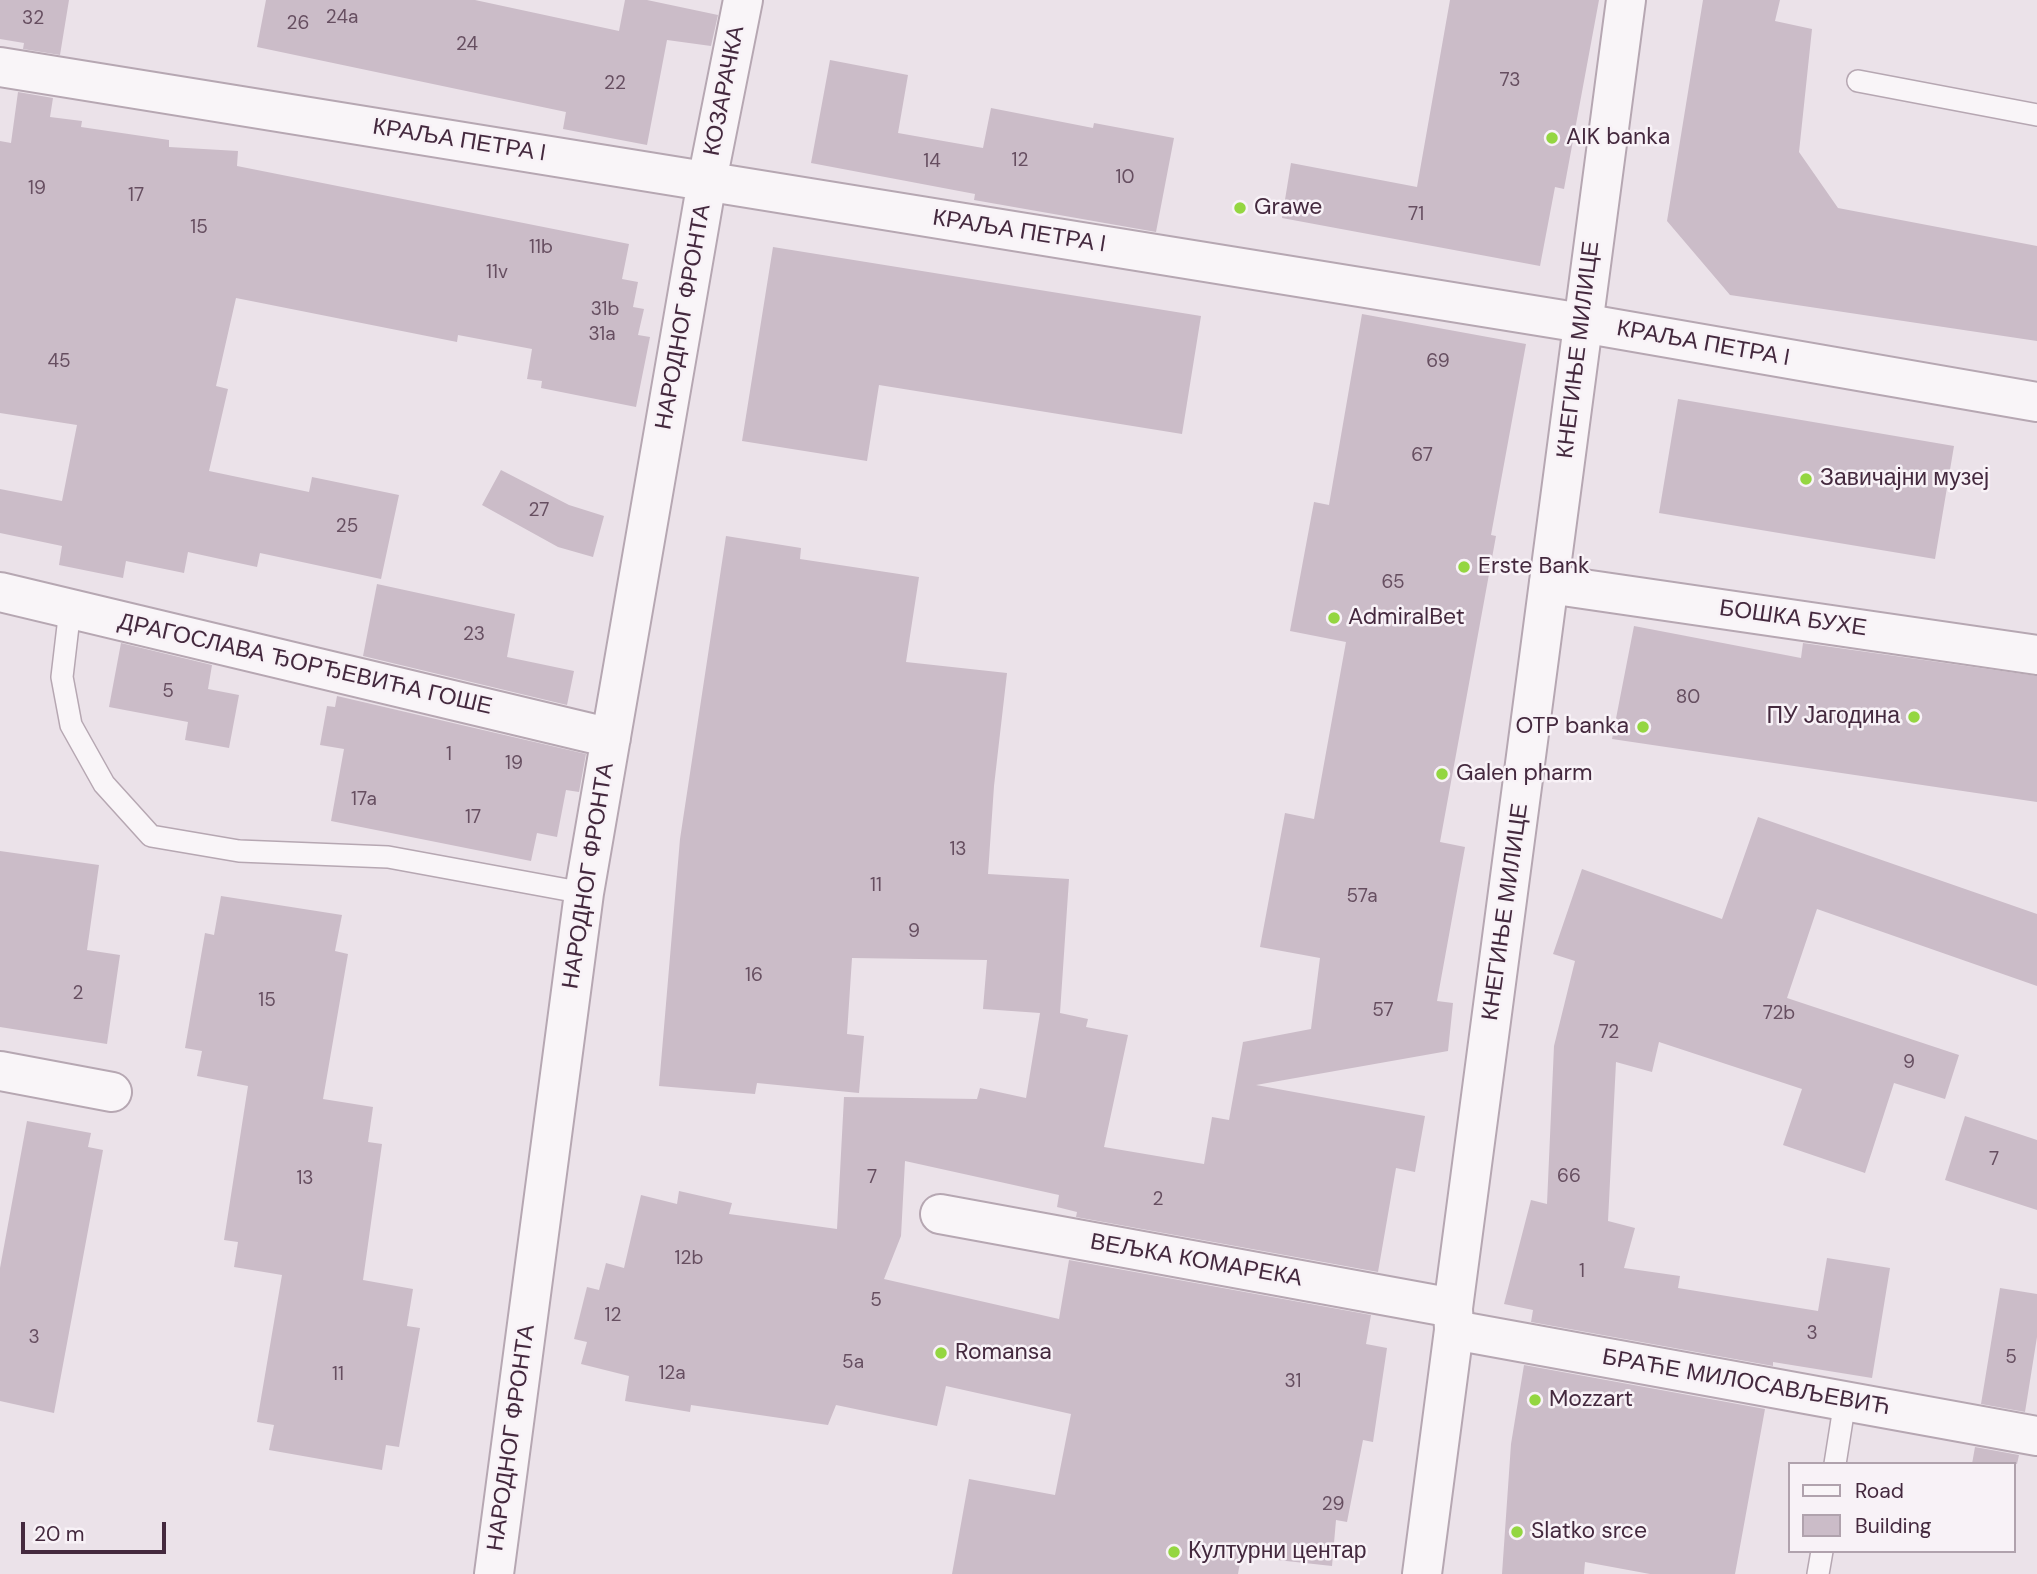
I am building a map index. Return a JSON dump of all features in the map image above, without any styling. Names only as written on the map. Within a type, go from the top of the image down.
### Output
[{"type":"street","name":"КОЗАРАЧКА","points":[[708,181],[743,0]]},
{"type":"street","name":"КНЕГИЊЕ МИЛИЦЕ","points":[[1422,1574],[1582,323],[1626,0]]},
{"type":"street","name":"КРАЉА ПЕТРА I","points":[[0,66],[1582,323],[2037,402]]},
{"type":"street","name":"НАРОДНОГ ФРОНТА","points":[[494,1574],[584,893],[708,181]]},
{"type":"street","name":"БОШКА БУХЕ","points":[[1549,584],[2037,655]]},
{"type":"street","name":"ДРАГОСЛАВА ЂОРЂЕВИЋА ГОШЕ","points":[[0,592],[611,738]]},
{"type":"street","points":[[0,1071],[112,1091]]},
{"type":"street","name":"ВЕЉКА КОМАРЕКА","points":[[940,1214],[1454,1319]]},
{"type":"street","name":"БРАЋЕ МИЛОСАВЉЕВИЋ","points":[[1454,1319],[1844,1401],[2037,1436]]},
{"type":"lane","points":[[1858,80],[2037,114]]},
{"type":"lane","points":[[70,609],[62,677],[71,724],[104,784],[151,836],[239,851],[388,857],[584,893]]},
{"type":"lane","points":[[1835,1462],[1844,1401]]},
{"type":"lane","points":[[1818,1574],[1822,1553]]},
{"type":"building","points":[[0,0],[69,0],[60,55],[23,49],[24,43],[0,39]]},
{"type":"building","points":[[266,0],[475,0],[619,31],[625,0],[647,0],[718,15],[711,46],[667,40],[647,145],[563,129],[566,112],[257,47]]},
{"type":"building","points":[[1450,0],[1599,0],[1564,189],[1555,187],[1540,266],[1282,218],[1291,163],[1417,187]]},
{"type":"building","points":[[1703,0],[1780,0],[1775,21],[1812,29],[1799,152],[1838,208],[2037,246],[2037,341],[1730,295],[1667,221]]},
{"type":"building","points":[[830,60],[908,75],[898,133],[983,148],[991,108],[1093,128],[1094,123],[1174,138],[1156,232],[974,200],[975,194],[811,163]]},
{"type":"building","points":[[18,92],[53,98],[50,117],[82,121],[81,127],[169,140],[169,147],[238,151],[237,166],[629,244],[622,279],[638,282],[633,307],[644,309],[638,335],[650,337],[636,407],[541,388],[542,381],[527,379],[532,349],[458,335],[457,342],[236,298],[216,386],[228,389],[209,471],[309,492],[312,477],[399,495],[381,579],[260,553],[257,567],[188,552],[184,573],[126,561],[123,578],[59,565],[62,546],[0,533],[0,489],[62,501],[77,425],[0,413],[0,141],[11,143]]},
{"type":"building","points":[[773,247],[1201,316],[1182,434],[879,385],[867,461],[742,441]]},
{"type":"building","points":[[1362,314],[1526,344],[1491,535],[1496,536],[1440,842],[1465,847],[1437,1001],[1453,1003],[1448,1051],[1256,1085],[1425,1116],[1415,1172],[1396,1168],[1378,1272],[1076,1217],[1077,1212],[1057,1207],[1059,1195],[905,1161],[901,1236],[884,1279],[1059,1319],[1069,1260],[1371,1315],[1366,1344],[1387,1348],[1373,1442],[1363,1440],[1347,1522],[1336,1520],[1332,1566],[1241,1556],[1238,1574],[952,1574],[969,1479],[1055,1495],[1071,1414],[946,1386],[937,1426],[836,1405],[828,1425],[691,1405],[690,1412],[625,1401],[629,1376],[581,1364],[587,1342],[574,1339],[587,1287],[599,1290],[606,1263],[624,1268],[641,1195],[677,1204],[679,1191],[732,1203],[729,1214],[837,1229],[844,1097],[977,1099],[980,1088],[1026,1098],[1040,1013],[983,1009],[987,960],[852,958],[847,1034],[864,1036],[859,1093],[757,1083],[755,1094],[659,1086],[680,839],[726,536],[801,548],[800,559],[919,577],[906,662],[1007,673],[994,786],[988,874],[1069,879],[1060,1013],[1088,1019],[1086,1027],[1128,1035],[1104,1147],[1204,1164],[1212,1117],[1229,1120],[1243,1042],[1311,1029],[1320,958],[1260,947],[1285,813],[1314,819],[1346,642],[1290,631],[1314,502],[1329,505]]},
{"type":"building","name":"Завичајни музеј","points":[[1678,399],[1954,446],[1935,559],[1659,513]]},
{"type":"building","points":[[501,470],[569,505],[604,516],[593,557],[558,547],[482,505]]},
{"type":"building","points":[[377,584],[515,614],[507,657],[574,671],[567,705],[363,656]]},
{"type":"building","name":"ПУ Јагодина","points":[[1634,626],[1801,658],[1803,643],[2037,676],[2037,802],[1612,739]]},
{"type":"building","points":[[121,643],[212,665],[208,689],[239,695],[229,748],[185,740],[188,722],[109,707]]},
{"type":"building","points":[[337,696],[586,754],[579,792],[566,790],[557,837],[537,833],[531,861],[331,821],[344,749],[320,745],[327,706],[335,707]]},
{"type":"building","points":[[1758,817],[2037,914],[2037,986],[1817,909],[1787,998],[1959,1055],[1945,1099],[1894,1083],[1865,1173],[1783,1145],[1802,1089],[1659,1042],[1652,1072],[1616,1062],[1608,1221],[1635,1228],[1624,1268],[1680,1276],[1678,1288],[1818,1311],[1827,1258],[1890,1268],[1872,1378],[1773,1362],[1773,1366],[1531,1322],[1533,1310],[1504,1304],[1531,1200],[1547,1204],[1554,1046],[1575,961],[1553,954],[1582,869],[1722,919]]},
{"type":"building","points":[[0,851],[99,865],[87,950],[120,955],[107,1044],[0,1027]]},
{"type":"building","points":[[221,896],[342,915],[335,951],[348,954],[323,1099],[373,1107],[368,1142],[382,1144],[363,1280],[413,1289],[407,1326],[420,1328],[399,1447],[386,1445],[382,1470],[269,1450],[274,1425],[257,1422],[282,1275],[234,1267],[238,1242],[224,1240],[248,1086],[197,1076],[202,1051],[185,1048],[205,933],[214,935]]},
{"type":"building","points":[[1965,1116],[2037,1140],[2037,1210],[1945,1180]]},
{"type":"building","points":[[27,1121],[91,1133],[88,1147],[103,1150],[54,1413],[0,1401],[0,1268]]},
{"type":"building","points":[[2000,1288],[2037,1294],[2037,1337],[2025,1412],[1981,1404]]},
{"type":"building","points":[[1524,1365],[1765,1409],[1735,1574],[1650,1574],[1585,1562],[1584,1574],[1502,1574],[1511,1444]]},
{"type":"building","points":[[1975,1447],[2019,1455],[2017,1464],[1972,1462]]},
{"type":"place","name":"AIK banka","points":[[1552,138]]},
{"type":"place","name":"Grawe","points":[[1240,208]]},
{"type":"place","name":"Завичајни музеј","points":[[1806,479]]},
{"type":"place","name":"Erste Bank","points":[[1464,567]]},
{"type":"place","name":"AdmiralBet","points":[[1334,618]]},
{"type":"place","name":"ПУ Јагодина","points":[[1914,717]]},
{"type":"place","name":"OTP banka","points":[[1643,727]]},
{"type":"place","name":"Galen pharm","points":[[1442,774]]},
{"type":"place","name":"Romansa","points":[[941,1353]]},
{"type":"place","name":"Mozzart","points":[[1535,1400]]},
{"type":"place","name":"Slatko srce","points":[[1517,1532]]},
{"type":"place","name":"Културни центар","points":[[1174,1552]]}]
